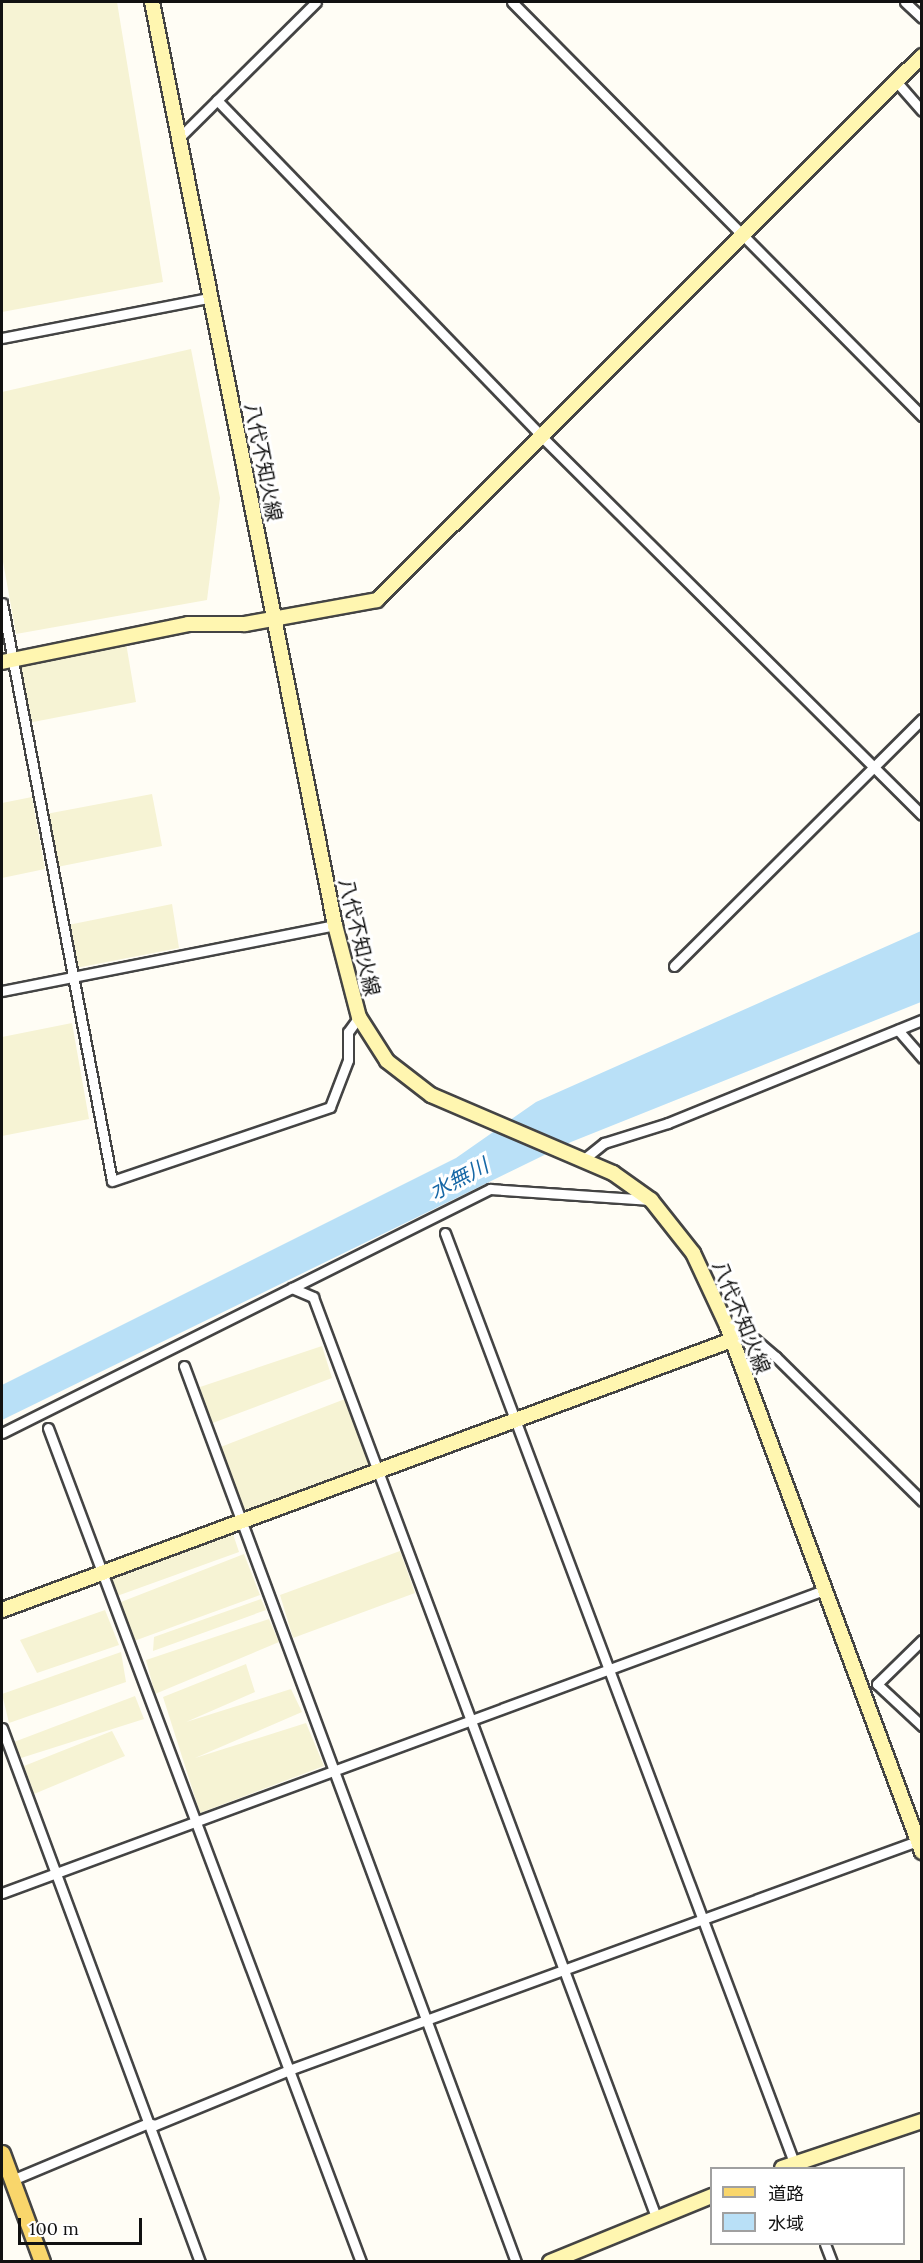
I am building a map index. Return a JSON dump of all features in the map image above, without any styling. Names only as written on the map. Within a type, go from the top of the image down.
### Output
[{"type":"main road","name":"八代不知火線","points":[[152,2],[181,136],[335,925],[359,1017],[387,1061],[430,1095],[580,1157],[651,1200],[699,1262],[728,1326],[919,1846]]},
{"type":"main road","points":[[7,661],[188,624],[245,624],[274,616],[376,600],[921,56]]},
{"type":"main road","points":[[2,1610],[378,1469],[732,1340]]},
{"type":"main road","points":[[791,2167],[921,2121]]},
{"type":"main road","points":[[2,2158],[42,2262]]},
{"type":"main road","points":[[550,2262],[710,2196]]},
{"type":"street","points":[[181,136],[316,2]]},
{"type":"street","points":[[512,2],[744,232],[921,416]]},
{"type":"street","points":[[905,2],[921,18]]},
{"type":"street","points":[[895,80],[921,111]]},
{"type":"street","points":[[217,100],[541,436],[921,815]]},
{"type":"street","points":[[2,338],[212,297]]},
{"type":"street","points":[[2,603],[7,661],[73,977],[112,1181],[330,1107],[348,1060],[348,1032],[359,1017]]},
{"type":"street","points":[[674,966],[921,719]]},
{"type":"street","points":[[2,991],[335,925]]},
{"type":"street","points":[[580,1157],[604,1143],[668,1123],[921,1020]]},
{"type":"street","points":[[898,1030],[921,1058]]},
{"type":"street","points":[[2,1433],[490,1189],[651,1200]]},
{"type":"street","points":[[445,1233],[705,1920],[791,2167]]},
{"type":"street","points":[[292,1288],[313,1297],[566,1967],[657,2217]]},
{"type":"street","points":[[728,1326],[743,1329],[776,1357],[921,1501]]},
{"type":"street","points":[[184,1366],[516,2262]]},
{"type":"street","points":[[48,1428],[361,2262]]},
{"type":"street","points":[[2,1893],[824,1590]]},
{"type":"street","points":[[921,1640],[877,1684],[921,1726]]},
{"type":"street","points":[[2,1728],[200,2262]]},
{"type":"street","points":[[12,2180],[148,2123],[155,2126],[289,2070],[566,1967],[919,1846]]},
{"type":"street","points":[[825,2245],[832,2262]]},
{"type":"shaded area","points":[[2,2],[117,2],[163,282],[2,312]]},
{"type":"shaded area","points":[[191,349],[220,498],[207,600],[16,634],[2,556],[2,392]]},
{"type":"shaded area","points":[[126,643],[136,702],[28,723],[16,664]]},
{"type":"shaded area","points":[[152,794],[162,846],[57,867],[46,814]]},
{"type":"shaded area","points":[[32,797],[45,869],[2,878],[2,803]]},
{"type":"shaded area","points":[[172,904],[179,948],[76,968],[68,925]]},
{"type":"shaded area","points":[[72,1023],[89,1119],[2,1136],[2,1037]]},
{"type":"shaded area","points":[[322,1346],[332,1378],[210,1424],[200,1387]]},
{"type":"shaded area","points":[[345,1399],[371,1465],[244,1514],[218,1448]]},
{"type":"shaded area","points":[[231,1528],[239,1552],[117,1596],[109,1574]]},
{"type":"shaded area","points":[[400,1551],[415,1593],[293,1638],[280,1595]]},
{"type":"shaded area","points":[[244,1554],[260,1595],[134,1641],[121,1602]]},
{"type":"shaded area","points":[[261,1599],[266,1610],[153,1651],[154,1637]]},
{"type":"shaded area","points":[[105,1610],[119,1645],[37,1673],[20,1640]]},
{"type":"shaded area","points":[[269,1619],[279,1642],[155,1694],[146,1660]]},
{"type":"shaded area","points":[[121,1652],[126,1682],[9,1723],[2,1694]]},
{"type":"shaded area","points":[[246,1664],[255,1692],[186,1722],[291,1689],[302,1712],[195,1758],[306,1723],[324,1766],[200,1813],[163,1697]]},
{"type":"shaded area","points":[[135,1696],[144,1719],[21,1758],[14,1742]]},
{"type":"shaded area","points":[[112,1731],[125,1756],[34,1794],[24,1766]]},
{"type":"water","name":"水無川","points":[[921,931],[921,1002],[571,1142],[2,1420],[2,1385],[456,1158],[536,1102]]}]
